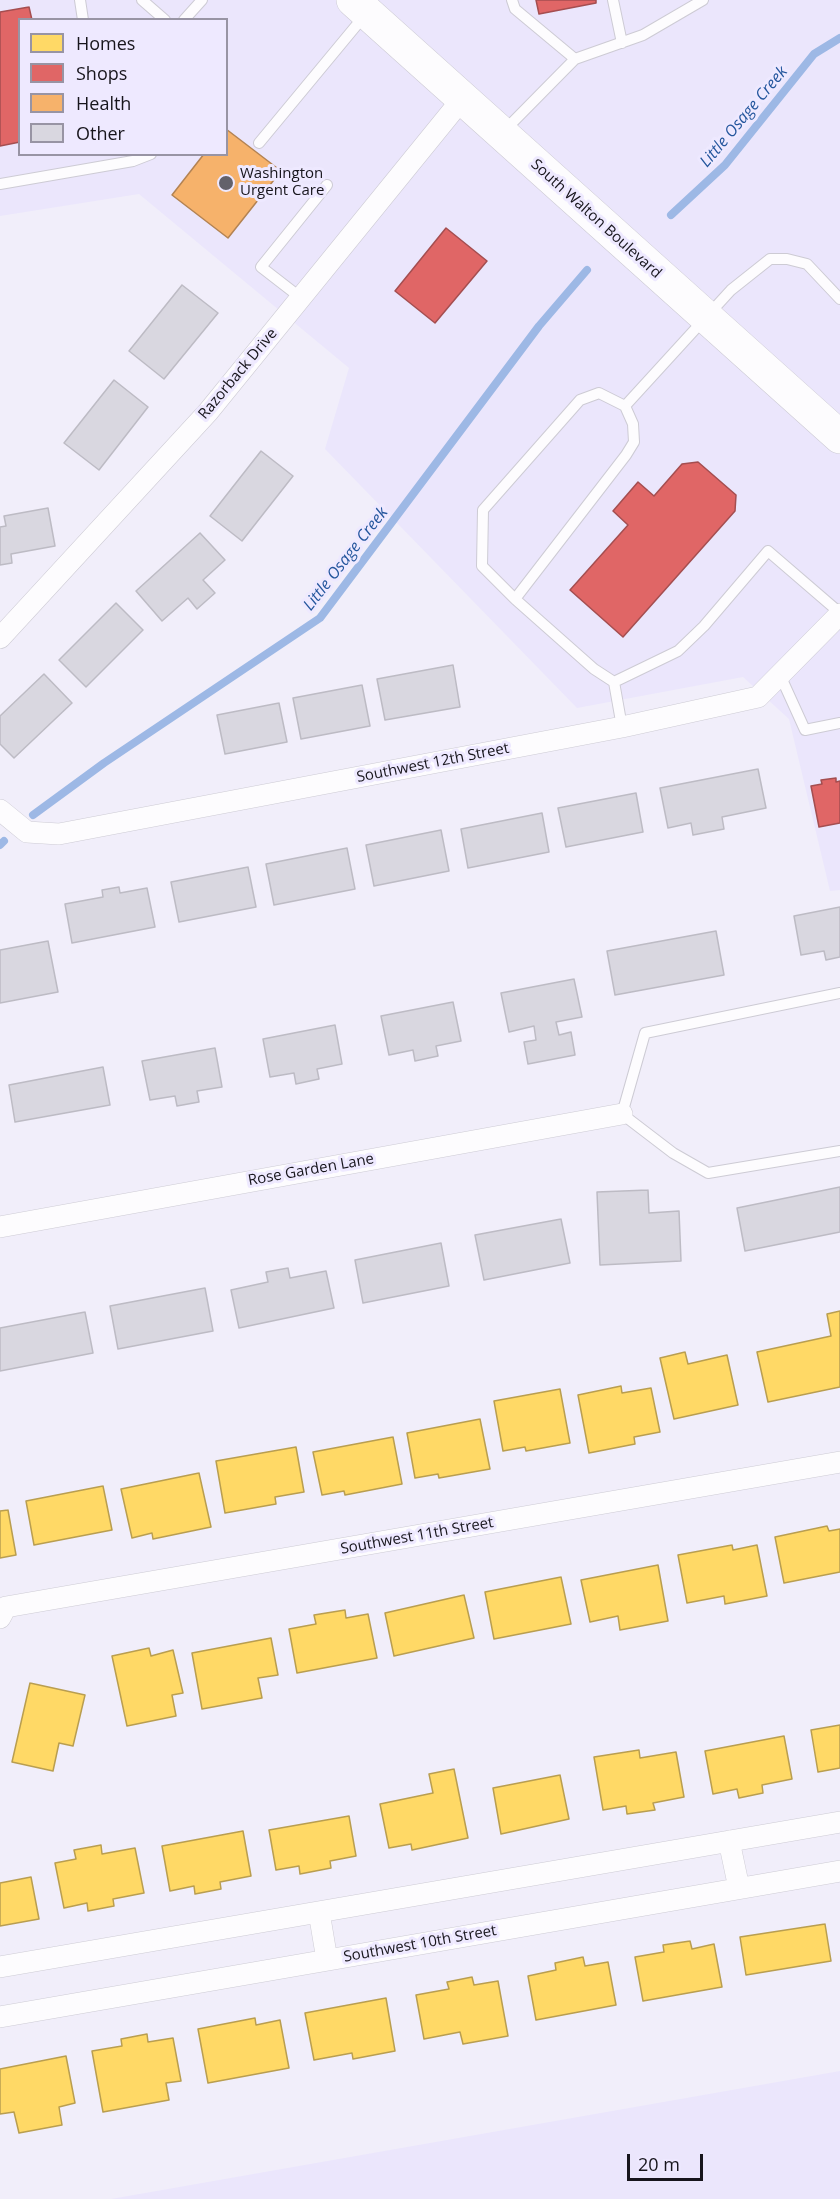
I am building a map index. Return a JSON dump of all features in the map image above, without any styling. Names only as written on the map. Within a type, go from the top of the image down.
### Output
[{"type":"main road","name":"South Walton Boulevard","points":[[360,6],[840,437]]},
{"type":"street","name":"Razorback Drive","points":[[0,638],[208,412],[463,98]]},
{"type":"street","name":"Southwest 12th Street","points":[[0,810],[27,832],[59,834],[622,727],[758,697],[840,614]]},
{"type":"street","name":"Rose Garden Lane","points":[[0,1227],[622,1114]]},
{"type":"street","name":"Southwest 11th Street","points":[[0,1618],[6,1608],[840,1462]]},
{"type":"street","points":[[0,1967],[840,1822]]},
{"type":"street","points":[[729,1841],[739,1888]]},
{"type":"street","name":"Southwest 10th Street","points":[[0,2017],[840,1871]]},
{"type":"street","points":[[319,1912],[327,1960]]},
{"type":"lane","points":[[80,0],[83,18]]},
{"type":"lane","points":[[142,0],[163,18]]},
{"type":"lane","points":[[186,18],[202,0]]},
{"type":"lane","points":[[512,0],[515,9],[574,59]]},
{"type":"lane","points":[[613,0],[622,43]]},
{"type":"lane","points":[[501,133],[574,59],[643,35],[703,0]]},
{"type":"lane","points":[[259,143],[360,6]]},
{"type":"lane","points":[[0,184],[109,160],[133,161],[146,156]]},
{"type":"lane","points":[[301,298],[261,267],[327,185]]},
{"type":"lane","points":[[625,406],[731,290],[770,259],[787,259],[807,264],[840,299]]},
{"type":"lane","points":[[515,599],[634,442],[633,424],[625,406],[599,393],[580,400],[483,510],[482,566],[515,599],[594,669],[614,682],[622,727]]},
{"type":"lane","points":[[614,682],[678,651],[704,626],[768,551],[840,614]]},
{"type":"lane","points":[[780,675],[805,730],[840,723]]},
{"type":"lane","points":[[840,993],[645,1033],[622,1114],[674,1153],[708,1173],[840,1151]]},
{"type":"shaded area","points":[[0,0],[840,0],[840,890],[830,891],[789,719],[743,677],[577,708],[325,449],[349,368],[139,194],[0,216]]},
{"type":"shaded area","points":[[840,2071],[840,2199],[111,2199]]},
{"type":"building: Homes","points":[[840,1311],[840,1387],[768,1402],[757,1352],[831,1336],[827,1314]]},
{"type":"building: Homes","points":[[685,1352],[688,1364],[727,1355],[738,1405],[674,1419],[660,1358]]},
{"type":"building: Homes","points":[[621,1386],[622,1393],[651,1388],[660,1432],[634,1437],[635,1444],[589,1453],[578,1395]]},
{"type":"building: Homes","points":[[560,1389],[570,1443],[526,1451],[525,1447],[503,1451],[494,1401]]},
{"type":"building: Homes","points":[[480,1419],[490,1469],[439,1478],[438,1474],[415,1478],[407,1433]]},
{"type":"building: Homes","points":[[393,1437],[402,1484],[345,1495],[344,1491],[322,1495],[313,1452]]},
{"type":"building: Homes","points":[[296,1447],[304,1492],[275,1497],[276,1504],[225,1513],[216,1461]]},
{"type":"building: Homes","points":[[199,1473],[211,1527],[153,1539],[152,1533],[132,1538],[121,1489]]},
{"type":"building: Homes","points":[[103,1486],[112,1530],[34,1545],[26,1501]]},
{"type":"building: Homes","points":[[8,1510],[16,1555],[0,1558],[0,1511]]},
{"type":"building: Homes","points":[[827,1526],[829,1531],[840,1529],[840,1572],[784,1583],[775,1537]]},
{"type":"building: Homes","points":[[732,1545],[733,1550],[757,1545],[767,1596],[725,1604],[724,1596],[687,1603],[678,1555]]},
{"type":"building: Homes","points":[[658,1565],[668,1621],[620,1630],[618,1616],[590,1622],[581,1580]]},
{"type":"building: Homes","points":[[561,1577],[571,1624],[494,1639],[485,1592]]},
{"type":"building: Homes","points":[[464,1595],[474,1638],[394,1656],[385,1613]]},
{"type":"building: Homes","points":[[345,1610],[346,1618],[368,1614],[377,1658],[297,1673],[289,1629],[316,1624],[314,1615]]},
{"type":"building: Homes","points":[[271,1638],[278,1675],[258,1678],[262,1698],[202,1709],[192,1653]]},
{"type":"building: Homes","points":[[149,1648],[151,1656],[173,1650],[183,1693],[172,1695],[176,1716],[127,1726],[112,1656]]},
{"type":"building: Homes","points":[[30,1683],[85,1695],[73,1746],[59,1743],[53,1771],[12,1762]]},
{"type":"building: Homes","points":[[840,1725],[840,1768],[818,1772],[811,1730]]},
{"type":"building: Homes","points":[[784,1736],[792,1779],[762,1785],[763,1793],[739,1798],[737,1789],[713,1794],[705,1751]]},
{"type":"building: Homes","points":[[639,1750],[640,1758],[676,1752],[684,1797],[653,1803],[655,1810],[627,1814],[626,1806],[603,1810],[594,1757]]},
{"type":"building: Homes","points":[[454,1769],[468,1838],[412,1850],[411,1844],[389,1848],[380,1804],[433,1793],[429,1774]]},
{"type":"building: Homes","points":[[560,1775],[569,1819],[501,1834],[493,1788]]},
{"type":"building: Homes","points":[[349,1816],[356,1856],[330,1861],[331,1868],[300,1874],[299,1866],[276,1870],[269,1830]]},
{"type":"building: Homes","points":[[243,1831],[251,1876],[220,1882],[221,1889],[195,1894],[194,1886],[170,1891],[162,1846]]},
{"type":"building: Homes","points":[[101,1845],[102,1854],[135,1848],[144,1893],[113,1899],[114,1906],[88,1911],[87,1903],[64,1908],[55,1863],[76,1859],[74,1850]]},
{"type":"building: Homes","points":[[31,1877],[39,1919],[0,1926],[0,1883]]},
{"type":"building: Homes","points":[[825,1924],[831,1961],[746,1975],[740,1937]]},
{"type":"building: Homes","points":[[690,1941],[692,1949],[714,1944],[722,1987],[643,2001],[635,1957],[664,1952],[663,1945]]},
{"type":"building: Homes","points":[[583,1957],[585,1966],[608,1962],[616,2005],[536,2020],[528,1976],[556,1970],[555,1963]]},
{"type":"building: Homes","points":[[472,1977],[474,1985],[498,1981],[508,2036],[463,2044],[460,2032],[424,2039],[416,1995],[449,1989],[447,1982]]},
{"type":"building: Homes","points":[[386,1998],[395,2051],[353,2059],[352,2053],[314,2060],[305,2013]]},
{"type":"building: Homes","points":[[255,2018],[256,2025],[280,2020],[289,2068],[208,2083],[198,2029]]},
{"type":"building: Homes","points":[[147,2034],[148,2042],[173,2038],[181,2081],[166,2083],[169,2100],[103,2112],[92,2051],[122,2046],[121,2039]]},
{"type":"building: Homes","points":[[66,2056],[75,2103],[59,2107],[62,2125],[19,2133],[14,2112],[0,2114],[0,2069]]},
{"type":"building: Shops","points":[[536,0],[596,0],[596,3],[539,14]]},
{"type":"building: Shops","points":[[29,7],[32,18],[18,18],[18,142],[0,146],[0,12]]},
{"type":"building: Shops","points":[[446,228],[487,261],[435,323],[395,291]]},
{"type":"building: Shops","points":[[698,462],[736,495],[735,511],[623,637],[570,590],[628,525],[613,511],[638,482],[654,496],[682,464]]},
{"type":"building: Shops","points":[[836,778],[836,782],[840,781],[840,823],[819,827],[811,786],[822,784],[821,780]]},
{"type":"building: Health","name":"Washington Urgent Care","points":[[228,131],[281,171],[228,238],[172,195],[202,156],[228,156]]},
{"type":"building: Other","points":[[182,285],[218,313],[164,379],[129,351]]},
{"type":"building: Other","points":[[114,380],[148,407],[99,470],[64,443]]},
{"type":"building: Other","points":[[261,451],[293,476],[242,541],[210,516]]},
{"type":"building: Other","points":[[48,508],[55,546],[11,554],[12,563],[0,565],[0,527],[6,526],[4,516]]},
{"type":"building: Other","points":[[200,533],[225,560],[203,580],[215,593],[197,609],[188,598],[162,621],[136,591]]},
{"type":"building: Other","points":[[116,603],[143,630],[86,687],[59,660]]},
{"type":"building: Other","points":[[453,665],[460,707],[385,720],[377,679]]},
{"type":"building: Other","points":[[44,674],[72,703],[14,758],[0,744],[0,716]]},
{"type":"building: Other","points":[[362,685],[370,726],[301,739],[293,698]]},
{"type":"building: Other","points":[[279,703],[287,742],[225,754],[217,715]]},
{"type":"building: Other","points":[[758,769],[766,808],[722,817],[724,829],[693,835],[691,823],[668,828],[660,788]]},
{"type":"building: Other","points":[[636,793],[643,832],[566,847],[558,808]]},
{"type":"building: Other","points":[[542,813],[549,852],[468,868],[461,829]]},
{"type":"building: Other","points":[[441,830],[449,871],[374,886],[366,845]]},
{"type":"building: Other","points":[[347,848],[355,889],[274,905],[266,864]]},
{"type":"building: Other","points":[[248,867],[256,907],[179,922],[171,882]]},
{"type":"building: Other","points":[[119,887],[120,893],[147,888],[155,927],[72,943],[65,904],[103,897],[102,890]]},
{"type":"building: Other","points":[[840,907],[840,957],[826,960],[824,951],[801,955],[794,916]]},
{"type":"building: Other","points":[[716,931],[724,975],[615,995],[607,951]]},
{"type":"building: Other","points":[[48,941],[58,992],[0,1003],[0,950]]},
{"type":"building: Other","points":[[574,979],[582,1017],[556,1022],[559,1035],[571,1032],[575,1055],[528,1064],[524,1042],[536,1040],[534,1026],[509,1032],[501,993]]},
{"type":"building: Other","points":[[453,1002],[461,1041],[436,1046],[438,1056],[415,1061],[413,1050],[389,1055],[381,1016]]},
{"type":"building: Other","points":[[335,1025],[342,1064],[317,1069],[319,1079],[296,1084],[294,1073],[270,1077],[263,1039]]},
{"type":"building: Other","points":[[215,1048],[222,1087],[197,1091],[199,1102],[177,1106],[175,1096],[150,1100],[142,1061]]},
{"type":"building: Other","points":[[103,1067],[110,1105],[15,1122],[9,1085]]},
{"type":"building: Other","points":[[840,1187],[840,1232],[745,1251],[737,1208]]},
{"type":"building: Other","points":[[648,1190],[649,1213],[679,1211],[681,1261],[600,1265],[597,1192]]},
{"type":"building: Other","points":[[561,1219],[570,1263],[484,1280],[475,1235]]},
{"type":"building: Other","points":[[441,1243],[449,1286],[363,1303],[355,1260]]},
{"type":"building: Other","points":[[288,1268],[290,1278],[326,1271],[334,1308],[239,1328],[231,1290],[268,1282],[266,1272]]},
{"type":"building: Other","points":[[205,1288],[213,1331],[118,1349],[110,1306]]},
{"type":"building: Other","points":[[85,1312],[93,1353],[0,1371],[0,1328]]},
{"type":"waterway","name":"Little Osage Creek","points":[[671,215],[725,165],[814,54],[840,38]]},
{"type":"waterway","name":"Little Osage Creek","points":[[33,815],[104,763],[320,618],[539,326],[587,270]]},
{"type":"waterway","name":"Little Osage Creek","points":[[0,845],[4,841]]},
{"type":"place","name":"Washington Urgent Care","points":[[226,183]]}]
